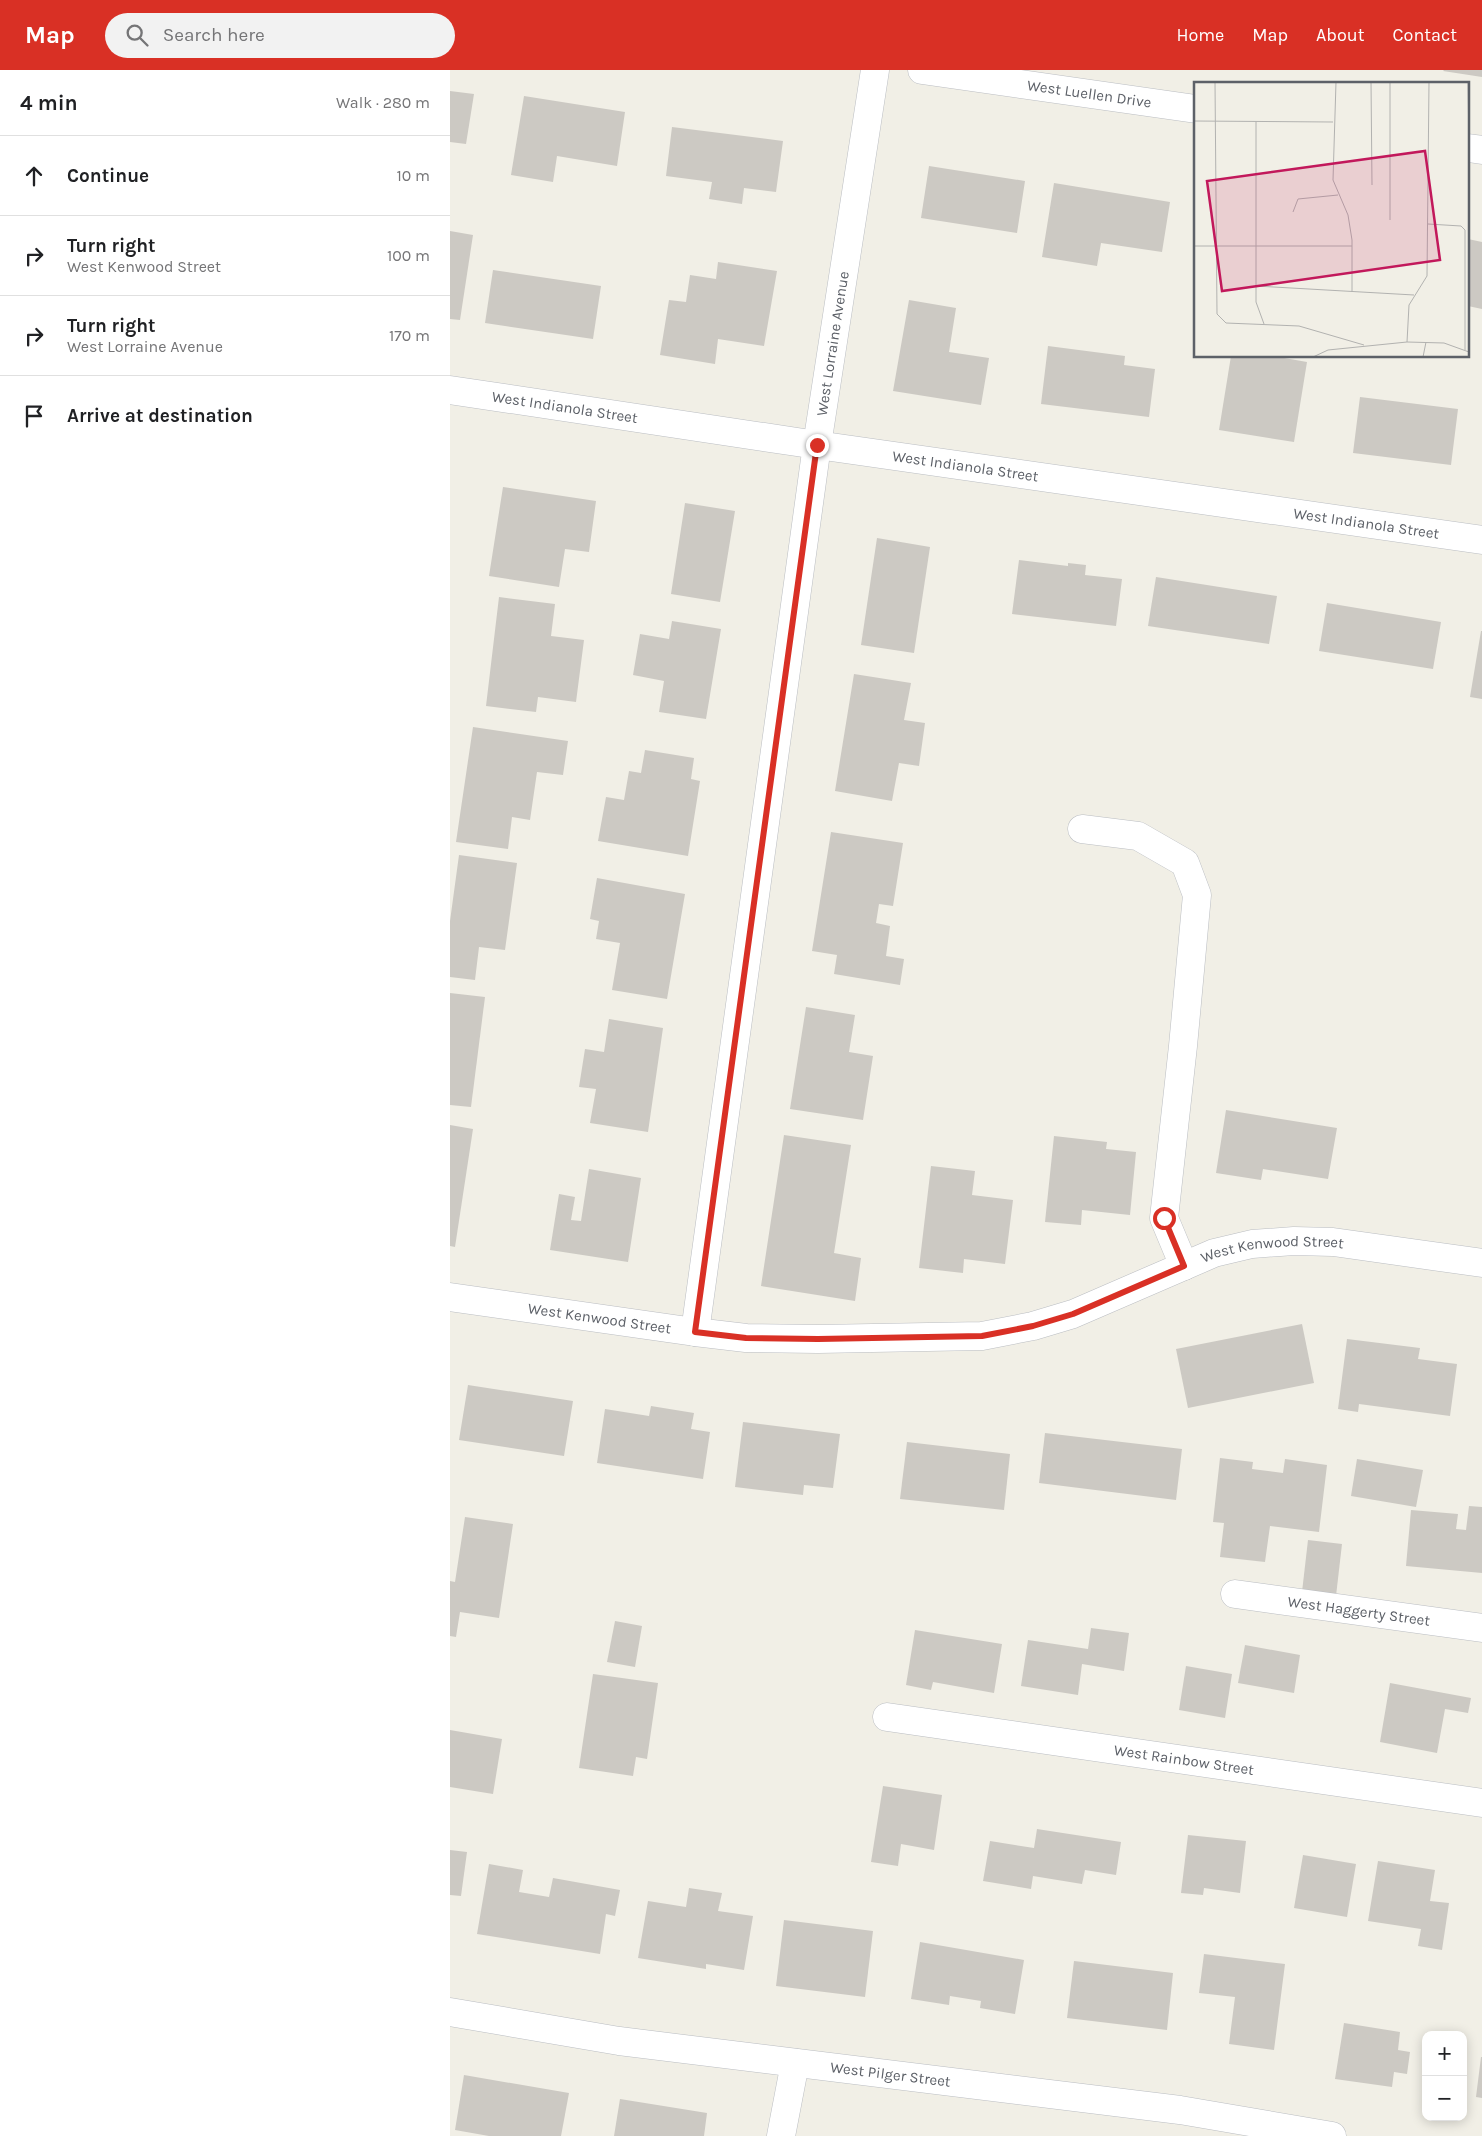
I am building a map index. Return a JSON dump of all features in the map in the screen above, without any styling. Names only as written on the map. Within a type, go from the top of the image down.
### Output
[{"type":"street","name":"West Lorraine Avenue","points":[[695,1332],[817,445],[875,70]]},
{"type":"street","name":"West Luellen Drive","points":[[922,70],[1194,109]]},
{"type":"street","points":[[1469,148],[1482,150]]},
{"type":"street","name":"West Indianola Street","points":[[450,390],[817,445],[1482,540]]},
{"type":"street","points":[[1082,829],[1138,836],[1185,863],[1197,896],[1184,1046],[1164,1218],[1184,1266]]},
{"type":"street","name":"West Kenwood Street","points":[[450,1297],[746,1338],[818,1339],[982,1336],[1033,1326],[1073,1314],[1214,1253],[1252,1244],[1294,1240],[1333,1242],[1482,1263]]},
{"type":"street","name":"West Haggerty Street","points":[[1235,1594],[1482,1628]]},
{"type":"street","name":"West Rainbow Street","points":[[887,1717],[1482,1803]]},
{"type":"street","name":"West Pilger Street","points":[[450,2012],[619,2041],[1180,2110],[1332,2136]]},
{"type":"street","points":[[780,2136],[795,2063]]},
{"type":"building","points":[[1482,70],[1482,77],[1443,71]]},
{"type":"building","points":[[450,91],[474,94],[466,144],[450,142]]},
{"type":"building","points":[[524,96],[625,112],[617,166],[557,156],[553,182],[511,175]]},
{"type":"building","points":[[672,127],[783,141],[776,192],[744,188],[742,204],[709,199],[712,182],[666,176]]},
{"type":"building","points":[[929,166],[1025,181],[1017,233],[921,218]]},
{"type":"building","points":[[1054,183],[1170,202],[1162,252],[1101,243],[1097,266],[1042,257]]},
{"type":"building","points":[[450,231],[473,235],[460,320],[450,319]]},
{"type":"building","points":[[1469,239],[1482,242],[1482,309],[1469,306]]},
{"type":"building","points":[[718,262],[777,271],[764,346],[718,339],[715,364],[660,355],[669,300],[686,302],[690,275],[716,279]]},
{"type":"building","points":[[493,270],[601,286],[593,339],[485,323]]},
{"type":"building","points":[[909,300],[956,308],[949,352],[989,358],[981,405],[893,391]]},
{"type":"building","points":[[1048,346],[1125,356],[1124,365],[1155,369],[1149,417],[1041,404]]},
{"type":"building","points":[[1231,358],[1284,358],[1307,362],[1294,442],[1219,430]]},
{"type":"building","points":[[1360,397],[1458,409],[1451,465],[1353,453]]},
{"type":"building","points":[[503,487],[596,501],[589,552],[565,549],[559,587],[489,576]]},
{"type":"building","points":[[685,503],[735,511],[720,602],[671,594]]},
{"type":"building","points":[[877,538],[930,547],[914,653],[861,645]]},
{"type":"building","points":[[1019,560],[1068,566],[1068,563],[1086,565],[1085,575],[1122,579],[1116,626],[1012,614]]},
{"type":"building","points":[[1156,577],[1277,596],[1269,644],[1148,626]]},
{"type":"building","points":[[499,597],[555,604],[551,636],[584,640],[576,702],[538,697],[536,712],[486,706]]},
{"type":"building","points":[[1327,603],[1441,622],[1433,669],[1319,651]]},
{"type":"building","points":[[672,621],[721,629],[706,719],[659,712],[664,681],[633,675],[640,634],[669,639]]},
{"type":"building","points":[[1482,631],[1482,699],[1470,697]]},
{"type":"building","points":[[854,674],[911,683],[904,720],[925,723],[919,766],[899,763],[892,801],[835,791]]},
{"type":"building","points":[[473,727],[568,741],[563,775],[537,772],[530,820],[512,817],[508,849],[456,842]]},
{"type":"building","points":[[645,750],[694,758],[691,779],[700,781],[688,856],[598,841],[606,797],[624,800],[629,771],[641,773]]},
{"type":"building","points":[[831,832],[903,843],[893,906],[879,904],[876,923],[890,926],[886,956],[904,959],[900,985],[834,974],[837,955],[812,951]]},
{"type":"building","points":[[459,855],[517,863],[505,950],[479,947],[475,980],[450,977],[450,921]]},
{"type":"building","points":[[597,878],[685,894],[667,999],[612,990],[620,943],[596,939],[599,921],[590,919]]},
{"type":"building","points":[[450,993],[485,997],[471,1107],[450,1105]]},
{"type":"building","points":[[806,1007],[855,1015],[849,1052],[873,1056],[863,1120],[790,1109]]},
{"type":"building","points":[[609,1019],[663,1028],[648,1132],[590,1123],[596,1089],[579,1087],[585,1049],[604,1052]]},
{"type":"building","points":[[1226,1110],[1337,1128],[1328,1179],[1263,1169],[1261,1180],[1216,1173]]},
{"type":"building","points":[[450,1125],[473,1129],[455,1247],[450,1246]]},
{"type":"building","points":[[784,1135],[851,1145],[834,1253],[861,1258],[855,1301],[761,1286]]},
{"type":"building","points":[[1054,1136],[1107,1142],[1106,1149],[1136,1152],[1130,1215],[1082,1210],[1081,1225],[1045,1222]]},
{"type":"building","points":[[931,1166],[975,1171],[972,1195],[1013,1200],[1005,1264],[964,1259],[963,1273],[919,1268]]},
{"type":"building","points":[[589,1169],[641,1178],[628,1262],[550,1250],[559,1194],[575,1197],[571,1220],[581,1221]]},
{"type":"building","points":[[1302,1324],[1314,1383],[1188,1408],[1176,1349]]},
{"type":"building","points":[[1347,1339],[1420,1348],[1418,1359],[1457,1364],[1450,1416],[1359,1404],[1358,1412],[1338,1409]]},
{"type":"building","points":[[468,1385],[573,1401],[564,1456],[459,1440]]},
{"type":"building","points":[[651,1406],[694,1413],[691,1429],[710,1432],[703,1479],[597,1463],[605,1409],[649,1416]]},
{"type":"building","points":[[743,1422],[840,1434],[833,1488],[804,1485],[803,1495],[735,1487]]},
{"type":"building","points":[[1045,1433],[1182,1449],[1176,1500],[1039,1483]]},
{"type":"building","points":[[907,1442],[1010,1454],[1004,1510],[900,1499]]},
{"type":"building","points":[[1220,1458],[1253,1462],[1252,1469],[1283,1473],[1285,1459],[1327,1465],[1319,1532],[1270,1526],[1265,1562],[1220,1557],[1224,1523],[1213,1522]]},
{"type":"building","points":[[1357,1459],[1423,1470],[1416,1507],[1351,1496]]},
{"type":"building","points":[[1469,1506],[1482,1507],[1482,1573],[1406,1566],[1411,1510],[1458,1514],[1456,1529],[1466,1530]]},
{"type":"building","points":[[465,1517],[513,1524],[499,1618],[460,1612],[456,1637],[450,1636],[450,1581],[455,1582]]},
{"type":"building","points":[[1308,1540],[1342,1544],[1336,1596],[1302,1592]]},
{"type":"building","points":[[615,1621],[642,1626],[635,1667],[607,1662]]},
{"type":"building","points":[[1091,1628],[1129,1633],[1124,1671],[1082,1664],[1078,1695],[1021,1686],[1028,1640],[1088,1649]]},
{"type":"building","points":[[915,1630],[1002,1644],[994,1693],[933,1682],[931,1690],[906,1685]]},
{"type":"building","points":[[1245,1645],[1300,1655],[1294,1693],[1238,1683]]},
{"type":"building","points":[[1186,1666],[1232,1674],[1225,1718],[1179,1710]]},
{"type":"building","points":[[593,1674],[658,1683],[647,1759],[636,1757],[633,1776],[579,1768]]},
{"type":"building","points":[[1390,1683],[1471,1698],[1468,1713],[1445,1709],[1437,1753],[1380,1742]]},
{"type":"building","points":[[450,1730],[502,1739],[493,1794],[450,1787]]},
{"type":"building","points":[[883,1786],[942,1795],[934,1850],[901,1844],[898,1866],[871,1862]]},
{"type":"building","points":[[1037,1829],[1121,1842],[1116,1875],[1085,1870],[1082,1884],[1033,1876],[1031,1889],[983,1881],[990,1841],[1034,1848]]},
{"type":"building","points":[[1188,1835],[1246,1841],[1240,1893],[1204,1888],[1203,1895],[1181,1893]]},
{"type":"building","points":[[450,1850],[467,1852],[461,1896],[450,1895]]},
{"type":"building","points":[[1303,1855],[1356,1864],[1347,1917],[1294,1908]]},
{"type":"building","points":[[1378,1861],[1435,1870],[1430,1901],[1449,1903],[1442,1950],[1418,1946],[1421,1929],[1368,1921]]},
{"type":"building","points":[[489,1864],[523,1870],[519,1892],[549,1897],[553,1878],[620,1890],[615,1916],[606,1914],[600,1954],[477,1934]]},
{"type":"building","points":[[689,1888],[722,1893],[718,1911],[753,1916],[744,1970],[706,1964],[706,1969],[638,1958],[648,1901],[686,1907]]},
{"type":"building","points":[[784,1920],[873,1931],[865,1997],[776,1986]]},
{"type":"building","points":[[920,1942],[1024,1960],[1015,2014],[980,2008],[981,2001],[950,1996],[949,2005],[911,1999]]},
{"type":"building","points":[[1204,1954],[1285,1964],[1274,2050],[1229,2044],[1235,1997],[1199,1993]]},
{"type":"building","points":[[1074,1961],[1173,1973],[1167,2030],[1067,2018]]},
{"type":"building","points":[[1344,2023],[1400,2032],[1398,2050],[1410,2052],[1407,2074],[1394,2072],[1392,2087],[1335,2079]]},
{"type":"building","points":[[1482,2057],[1482,2098],[1476,2097]]},
{"type":"building","points":[[464,2075],[569,2093],[561,2136],[489,2136],[455,2130]]},
{"type":"building","points":[[620,2099],[707,2113],[704,2136],[614,2136]]},
{"type":"route","points":[[817,445],[695,1332],[746,1338],[818,1339],[982,1336],[1033,1326],[1073,1314],[1184,1266],[1164,1218]]}]
